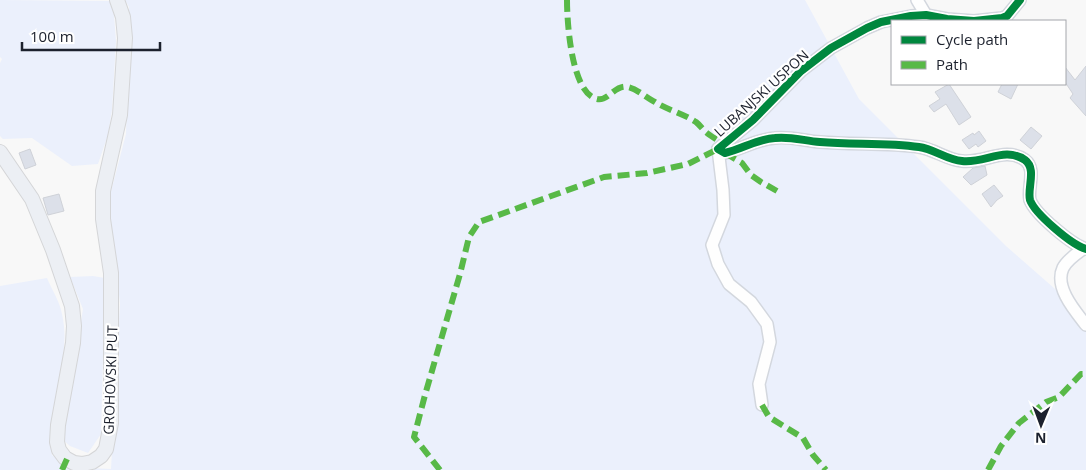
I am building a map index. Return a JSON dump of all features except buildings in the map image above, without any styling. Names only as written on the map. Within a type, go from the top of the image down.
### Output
[{"type":"main road","name":"GROHOVSKI PUT","points":[[0,152],[32,200],[72,306],[73,343],[58,425],[57,442],[59,450],[65,458],[74,463],[92,462],[101,456],[106,449],[111,423],[111,272],[102,219],[102,204],[120,115],[124,38],[123,17],[117,0]]},
{"type":"street","points":[[917,0],[926,15]]},
{"type":"street","name":"LUBANJSKI USPON","points":[[983,20],[1007,19],[1020,0]]},
{"type":"street","name":"LUBANJSKI USPON","points":[[960,20],[926,15],[911,16],[881,22],[867,28],[831,48],[801,71],[753,120],[718,149],[724,153],[736,151],[766,139],[778,137],[820,142],[911,146],[926,148],[945,157],[967,162],[1014,154],[1027,161],[1030,168],[1029,193],[1033,206],[1067,239],[1084,249]]},
{"type":"street","points":[[718,149],[724,215],[712,246],[718,264],[729,284],[751,302],[767,324],[770,342],[759,384],[762,405]]},
{"type":"street","points":[[1084,249],[1071,258],[1064,267],[1061,276],[1066,294],[1075,312],[1086,325]]},
{"type":"shaded area","points":[[0,0],[110,1],[114,15],[116,41],[112,110],[108,135],[98,164],[72,166],[32,138],[3,139],[0,136],[0,63],[2,59],[0,57]]},
{"type":"shaded area","points":[[125,0],[805,0],[859,99],[1006,246],[1086,316],[1086,470],[0,470],[0,286],[47,278],[61,309],[64,332],[62,367],[52,420],[52,455],[70,467],[111,469],[120,303],[108,203],[126,134],[129,7]]},
{"type":"shaded area","points":[[93,276],[105,278],[101,434],[88,453],[70,446],[62,439],[83,309],[70,277]]},
{"type":"marked path","points":[[567,0],[572,55],[581,84],[588,94],[601,99],[619,88],[631,88],[660,105],[696,122],[707,133],[723,144]]},
{"type":"marked path","points":[[440,470],[414,437],[469,237],[479,222],[604,177],[647,173],[688,164],[718,149]]},
{"type":"marked path","points":[[725,153],[742,163],[751,175],[777,191]]},
{"type":"marked path","points":[[988,470],[1001,446],[1019,423],[1046,402],[1059,397],[1081,374],[1086,374]]},
{"type":"marked path","points":[[762,405],[769,417],[803,438],[813,455],[826,470]]},
{"type":"marked path","points":[[62,470],[67,459]]},
{"type":"cycle path","points":[[983,20],[1007,16],[1020,0]]},
{"type":"cycle path","points":[[891,20],[926,15],[960,20]]},
{"type":"cycle path","points":[[891,20],[867,28],[831,48],[801,71],[753,120],[718,149],[725,153],[762,140],[786,138],[820,142],[919,147],[951,159],[962,161],[1002,155],[1017,156],[1029,164],[1031,173],[1029,195],[1033,206],[1072,242],[1086,249]]}]
